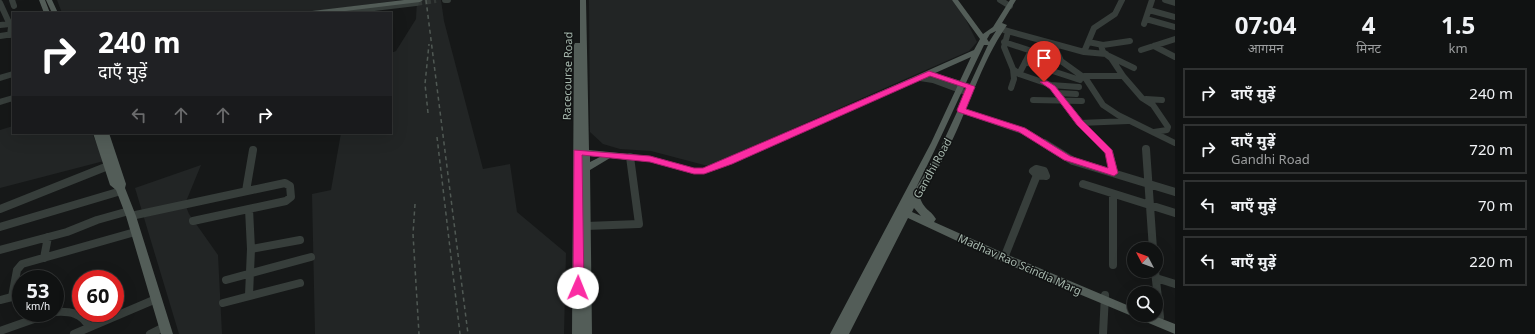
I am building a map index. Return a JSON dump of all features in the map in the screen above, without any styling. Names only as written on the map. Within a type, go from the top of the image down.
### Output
[{"type":"main road","points":[[42,0],[47,12]]},
{"type":"main road","points":[[49,0],[54,12]]},
{"type":"main road","name":"Racecourse Road","points":[[578,0],[582,158]]},
{"type":"main road","name":"Racecourse Road","points":[[582,158],[584,139],[583,0]]},
{"type":"main road","points":[[955,0],[977,29],[989,38]]},
{"type":"main road","points":[[960,0],[989,38]]},
{"type":"main road","name":"Gandhi Road","points":[[989,38],[1005,31],[1017,0]]},
{"type":"main road","points":[[321,12],[418,1]]},
{"type":"main road","name":"Gandhi Road","points":[[843,334],[904,210],[915,198],[942,153],[970,90],[989,38],[1011,3]]},
{"type":"main road","points":[[836,334],[904,210],[978,51],[989,38]]},
{"type":"main road","points":[[582,158],[609,156],[650,159],[694,171],[704,171],[729,162],[978,51]]},
{"type":"main road","points":[[98,134],[112,164]]},
{"type":"main road","points":[[105,134],[115,185],[120,190],[130,213],[166,330]]},
{"type":"main road","points":[[584,139],[609,156]]},
{"type":"main road","points":[[582,158],[609,156]]},
{"type":"main road","points":[[582,158],[586,226],[586,334]]},
{"type":"main road","points":[[578,334],[579,228],[582,158]]},
{"type":"main road","points":[[915,198],[918,209],[931,219]]},
{"type":"main road","name":"Madhav Rao Scindia Marg","points":[[904,210],[931,219],[1005,256]]},
{"type":"main road","name":"Madhav Rao Scindia Marg","points":[[904,210],[1005,256],[1105,298],[1127,309]]},
{"type":"main road","name":"Madhav Rao Scindia Marg","points":[[1105,298],[1127,305]]},
{"type":"main road","points":[[1163,318],[1175,323]]},
{"type":"main road","points":[[1158,322],[1175,329]]},
{"type":"street","points":[[12,0],[14,6]]},
{"type":"street","points":[[1000,0],[1011,3]]},
{"type":"street","points":[[1084,52],[1094,28],[1114,14],[1122,0]]},
{"type":"street","points":[[1152,0],[1145,22],[1175,27]]},
{"type":"street","points":[[1165,0],[1175,3]]},
{"type":"street","points":[[339,12],[418,1]]},
{"type":"street","points":[[0,2],[10,24],[11,35],[0,36]]},
{"type":"street","points":[[1149,10],[1175,16]]},
{"type":"street","points":[[0,25],[10,24]]},
{"type":"street","points":[[1011,88],[1014,79],[1013,70],[1005,54],[1005,31],[1054,45],[1084,52],[1107,55],[1134,68]]},
{"type":"street","points":[[1140,50],[1168,42],[1175,38]]},
{"type":"street","points":[[1088,42],[1100,45],[1130,41]]},
{"type":"street","points":[[1004,42],[1053,58]]},
{"type":"street","points":[[1168,42],[1175,45]]},
{"type":"street","points":[[1054,45],[1061,61],[1082,78],[1103,105],[1175,143]]},
{"type":"street","points":[[1100,45],[1123,76],[1142,98],[1153,105],[1168,127],[1166,130],[1154,132]]},
{"type":"street","points":[[1154,46],[1175,57]]},
{"type":"street","points":[[1019,74],[1031,51]]},
{"type":"street","points":[[1025,62],[1082,78],[1123,76]]},
{"type":"street","points":[[1013,70],[1019,74],[1051,85],[1079,87]]},
{"type":"street","points":[[0,78],[12,74]]},
{"type":"street","points":[[929,74],[960,87]]},
{"type":"street","points":[[920,78],[970,90]]},
{"type":"street","points":[[1051,85],[1080,123],[1109,152],[1114,173]]},
{"type":"street","points":[[1057,94],[1076,94]]},
{"type":"street","points":[[0,102],[12,98]]},
{"type":"street","points":[[1142,98],[1162,100]]},
{"type":"street","points":[[1033,100],[1082,101]]},
{"type":"street","points":[[961,110],[1022,130],[1067,158],[1175,192]]},
{"type":"street","points":[[1080,123],[1131,121]]},
{"type":"street","points":[[1146,149],[1153,242]]},
{"type":"street","points":[[246,191],[253,150]]},
{"type":"street","points":[[586,226],[639,224],[630,157]]},
{"type":"street","points":[[0,209],[112,164]]},
{"type":"street","points":[[1005,256],[1037,175]]},
{"type":"street","points":[[0,250],[67,232],[97,220],[285,184],[290,186],[290,200],[193,221]]},
{"type":"street","points":[[1083,184],[1175,213]]},
{"type":"street","points":[[0,227],[120,190]]},
{"type":"street","points":[[1113,265],[1114,194]]},
{"type":"street","points":[[249,209],[251,249],[249,295]]},
{"type":"street","points":[[7,300],[17,270],[19,267],[28,262],[135,232]]},
{"type":"street","points":[[44,258],[48,237]]},
{"type":"street","points":[[251,249],[300,240]]},
{"type":"street","points":[[226,280],[311,257]]},
{"type":"street","points":[[1163,278],[1175,284]]},
{"type":"street","points":[[223,303],[249,295],[300,283]]},
{"type":"street","points":[[1103,334],[1105,298]]},
{"type":"street","points":[[74,334],[156,299]]},
{"type":"street","points":[[64,313],[78,314],[86,320],[89,327]]},
{"type":"street","points":[[0,331],[26,322]]},
{"type":"street","points":[[150,334],[166,330]]},
{"type":"shaded area","points":[[57,0],[402,0],[310,12],[62,12]]},
{"type":"shaded area","points":[[417,0],[441,0],[444,21],[483,169],[510,164],[517,212],[566,253],[564,334],[315,334],[312,194],[331,190],[341,134],[392,134],[392,53],[396,51],[416,19]]},
{"type":"shaded area","points":[[589,0],[952,0],[960,8],[977,42],[969,51],[708,166],[651,151],[620,149],[603,144],[590,132]]},
{"type":"shaded area","points":[[12,126],[12,134],[92,134],[104,161],[0,188],[0,130]]},
{"type":"shaded area","points":[[201,165],[185,204],[189,214],[218,255],[222,334],[179,334],[135,188]]},
{"type":"tunnel","points":[[416,3],[436,0]]},
{"type":"railway","points":[[426,0],[468,334]]},
{"type":"railway","points":[[428,113],[425,84],[429,44]]},
{"type":"railway","points":[[437,137],[460,334]]},
{"type":"railway","points":[[415,204],[413,234],[419,334]]},
{"type":"route","points":[[578,288],[579,228],[577,152],[585,151],[615,156],[650,159],[676,167],[699,172],[704,171],[729,162],[929,74],[971,87],[961,110],[1022,130],[1060,155],[1073,161],[1114,173],[1109,152],[1080,123],[1051,85],[1044,82]]}]
